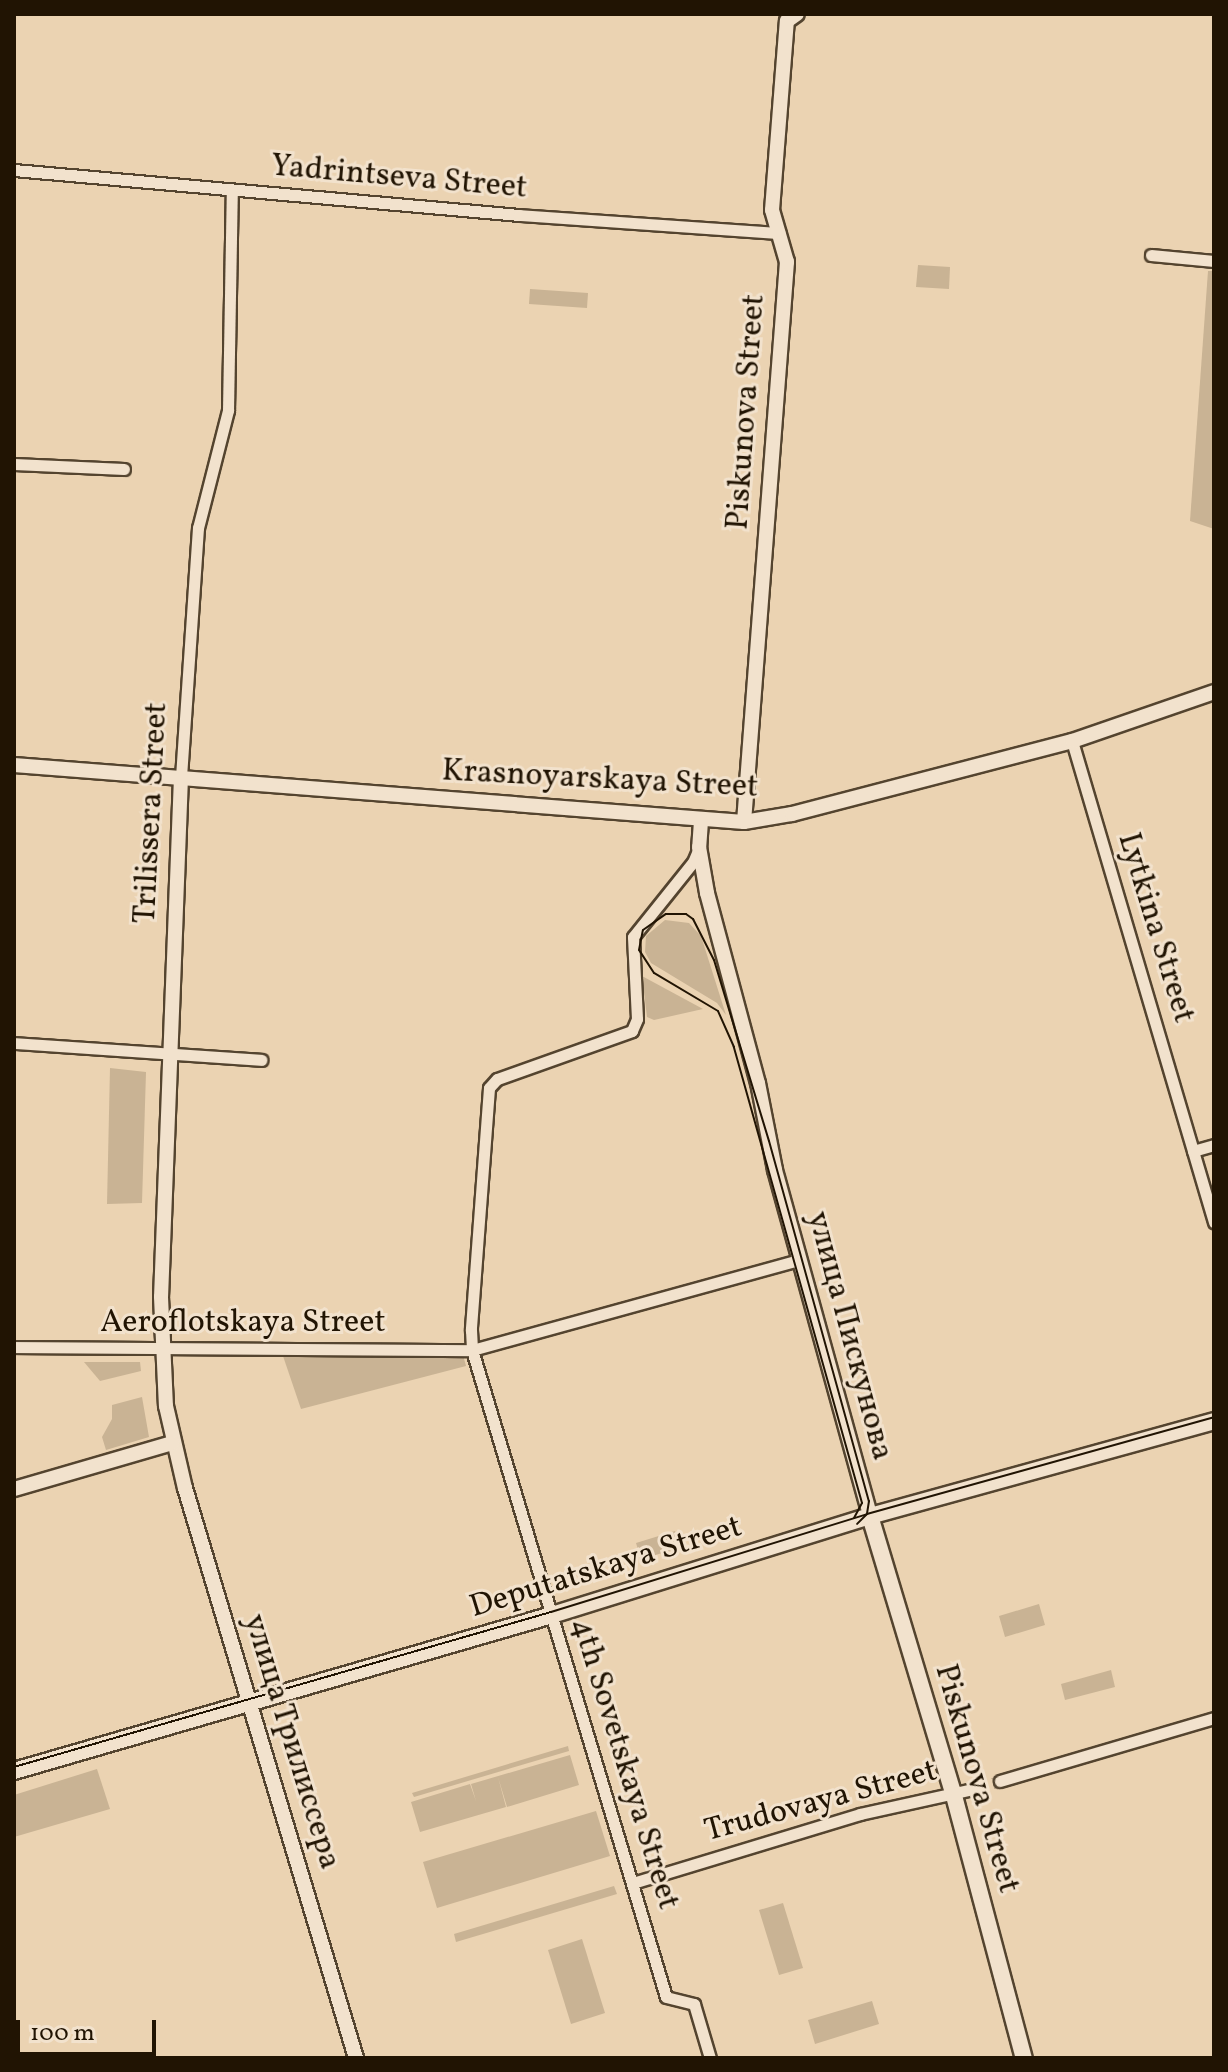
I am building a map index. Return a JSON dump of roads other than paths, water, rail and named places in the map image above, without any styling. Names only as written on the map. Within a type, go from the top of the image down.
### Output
[{"type":"main road","name":"Deputatskaya Street","points":[[14,1771],[552,1615],[870,1516],[1214,1421]]},
{"type":"main road","name":"Piskunova Street","points":[[870,1516],[953,1792],[1024,2058]]},
{"type":"street","name":"Piskunova Street","points":[[744,822],[787,262],[772,210],[791,16]]},
{"type":"street","name":"Yadrintseva Street","points":[[14,170],[779,233]]},
{"type":"street","name":"Trilissera Street","points":[[172,1443],[162,1349],[168,1053],[181,777],[198,528],[228,410],[232,190]]},
{"type":"street","points":[[1151,255],[1214,261]]},
{"type":"street","points":[[14,464],[124,469]]},
{"type":"street","name":"Krasnoyarskaya Street","points":[[14,765],[744,822],[792,814],[1072,741],[1214,692]]},
{"type":"street","name":"Lytkina Street","points":[[1072,741],[1214,1222]]},
{"type":"street","points":[[701,821],[699,847],[716,929],[758,1083],[775,1170],[799,1260]]},
{"type":"street","name":"4th Sovetskaya Street","points":[[699,847],[693,862],[633,937],[637,1019],[632,1031],[497,1079],[489,1088],[472,1350],[666,1997],[694,2004],[710,2058]]},
{"type":"street","points":[[14,1043],[261,1060]]},
{"type":"street","points":[[1193,1151],[1214,1145]]},
{"type":"street","name":"Aeroflotskaya Street","points":[[14,1347],[472,1350],[799,1260]]},
{"type":"street","name":"улица Пискунова","points":[[799,1260],[870,1516]]},
{"type":"street","points":[[14,1489],[172,1443]]},
{"type":"street","name":"улица Трилиссера","points":[[172,1443],[356,2058]]},
{"type":"street","points":[[1000,1781],[1214,1718]]},
{"type":"street","name":"Trudovaya Street","points":[[633,1883],[860,1814],[977,1788]]},
{"type":"tunnel","points":[[977,1788],[1000,1781]]},
{"type":"tram line","points":[[854,1518],[862,1503],[734,1047],[718,1011],[654,973],[639,950],[643,930],[666,914],[686,914],[693,919],[714,960],[769,1141],[869,1501],[867,1514],[857,1524]]},
{"type":"tram line","points":[[14,1767],[551,1612],[867,1514],[1214,1417]]}]
